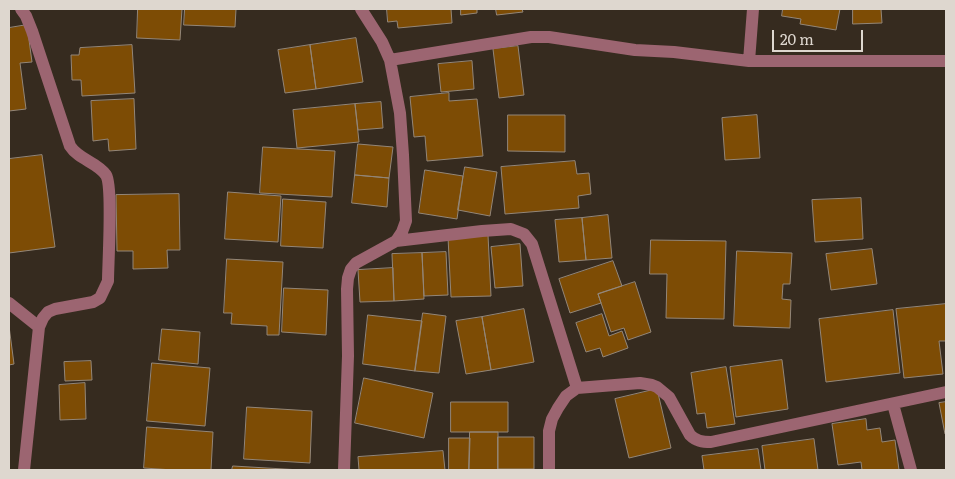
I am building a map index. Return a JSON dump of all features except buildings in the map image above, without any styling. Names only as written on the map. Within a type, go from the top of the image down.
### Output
[{"type":"street","points":[[21,9],[32,31],[70,146],[82,158],[99,167],[107,177],[109,184],[108,281],[100,298],[93,302],[55,309],[48,312],[43,318],[39,327],[24,470]]},
{"type":"street","points":[[361,9],[382,42],[390,60],[400,113],[406,221],[396,241]]},
{"type":"street","points":[[749,60],[754,9]]},
{"type":"street","points":[[390,60],[531,37],[549,37],[634,50],[749,60],[946,61]]},
{"type":"street","points":[[344,470],[348,356],[348,278],[351,269],[356,263],[396,241],[482,230],[511,229],[524,234],[532,244],[577,388]]},
{"type":"street","points":[[9,302],[39,327]]},
{"type":"street","points":[[549,470],[549,431],[552,419],[566,396],[577,388],[640,383],[657,387],[669,397],[690,435],[698,441],[704,442],[946,392]]},
{"type":"street","points":[[893,404],[911,470]]}]
